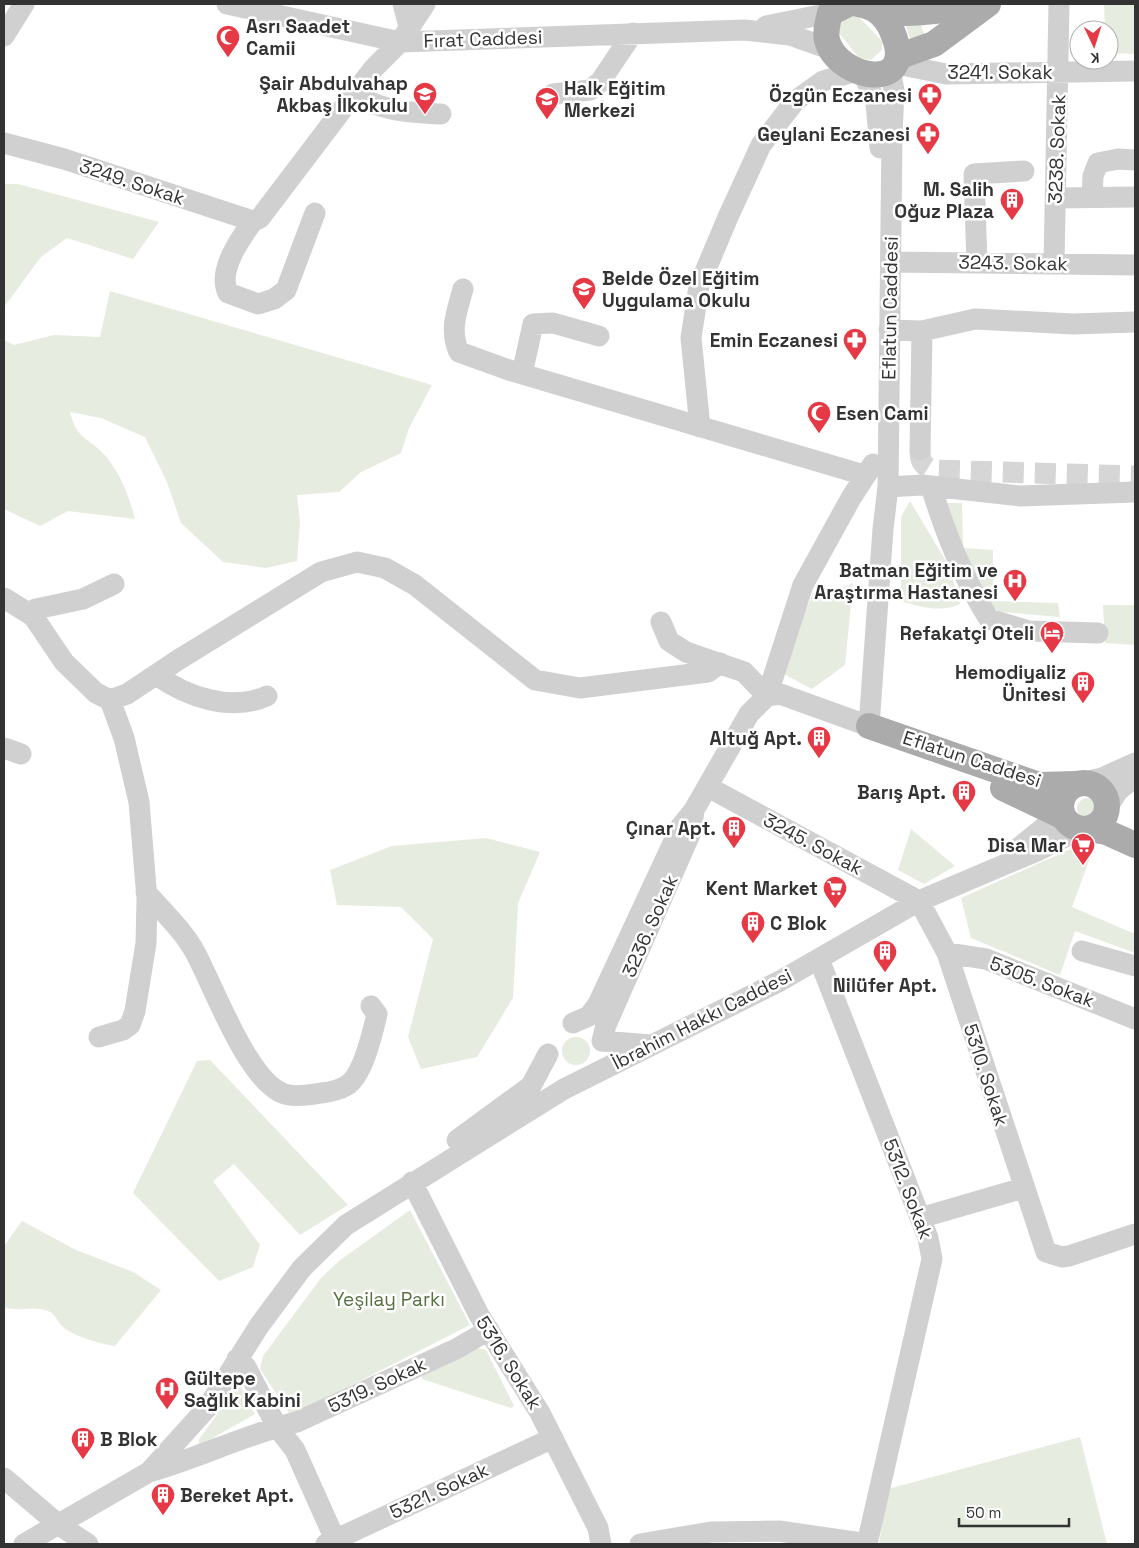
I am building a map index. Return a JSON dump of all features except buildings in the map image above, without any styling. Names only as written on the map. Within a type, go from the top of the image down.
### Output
[{"type":"main road","points":[[962,4],[956,7],[941,9],[858,7],[826,38],[830,49],[843,63],[860,72],[876,75],[895,63],[934,44],[988,4]]},
{"type":"main road","points":[[858,7],[898,44],[895,63]]},
{"type":"main road","name":"Eflatun Caddesi","points":[[869,726],[1039,785],[1080,783]]},
{"type":"main road","name":"Eflatun Caddesi","points":[[869,726],[901,747],[1018,795],[1078,825],[1106,832],[1135,845]]},
{"type":"main road","points":[[1108,806],[1102,821],[1078,825],[1061,809],[1064,794],[1080,783],[1098,786],[1104,792],[1108,806],[1135,826]]},
{"type":"street","points":[[4,36],[24,4]]},
{"type":"street","name":"Fırat Caddesi","points":[[227,4],[405,36],[471,41],[744,30]]},
{"type":"street","points":[[403,4],[405,36]]},
{"type":"street","points":[[315,213],[286,290],[274,299],[258,304],[228,293],[224,286],[231,259],[256,219],[373,69],[405,36],[425,4]]},
{"type":"street","name":"3238. Sokak","points":[[1054,264],[1060,72],[1060,4]]},
{"type":"street","points":[[744,30],[858,7]]},
{"type":"street","points":[[744,30],[790,35],[830,49]]},
{"type":"street","points":[[553,94],[590,90],[600,82],[633,33]]},
{"type":"street","name":"3241. Sokak","points":[[895,63],[946,74],[1135,71]]},
{"type":"street","name":"Eflatun Caddesi","points":[[869,726],[883,529],[888,487],[889,330],[895,63]]},
{"type":"street","points":[[700,427],[692,338],[699,286],[728,217],[761,144],[789,107],[823,81],[860,72]]},
{"type":"street","name":"Eflatun Caddesi","points":[[860,72],[876,103],[880,146],[881,257],[870,468]]},
{"type":"street","points":[[354,94],[376,106],[394,111],[441,114]]},
{"type":"street","name":"3249. Sokak","points":[[4,143],[64,159],[256,219]]},
{"type":"street","points":[[1092,198],[1093,176],[1098,163],[1118,159],[1135,160]]},
{"type":"street","points":[[977,263],[974,174],[1024,171]]},
{"type":"street","points":[[1056,198],[1135,198]]},
{"type":"street","name":"3243. Sokak","points":[[891,262],[1135,266]]},
{"type":"street","points":[[463,289],[454,325],[454,340],[459,352],[517,372],[700,427],[870,468],[877,472],[888,487],[931,486],[1020,496],[1135,492]]},
{"type":"street","points":[[889,330],[922,331],[975,319],[1073,324],[1135,322]]},
{"type":"street","points":[[517,372],[533,324],[553,323],[599,336]]},
{"type":"street","points":[[920,450],[922,331]]},
{"type":"street","points":[[766,696],[803,585],[851,498],[870,468]]},
{"type":"street","points":[[931,486],[944,528],[973,594],[989,619],[1029,631],[1098,634]]},
{"type":"street","points":[[851,498],[864,495],[872,502],[883,529]]},
{"type":"street","points":[[110,700],[127,694],[320,572],[357,562],[386,568],[415,585],[535,680],[580,688],[708,672],[720,663]]},
{"type":"street","points":[[28,613],[36,608],[83,599],[114,584]]},
{"type":"street","points":[[4,598],[28,613],[64,662],[96,693],[110,700],[124,738],[139,802],[146,892],[146,943],[135,1011],[130,1025],[123,1030],[99,1037]]},
{"type":"street","points":[[661,622],[669,641],[686,652],[744,672],[766,696]]},
{"type":"street","points":[[156,674],[200,696],[220,703],[240,704],[267,696]]},
{"type":"street","points":[[766,696],[780,694],[869,726]]},
{"type":"street","name":"3236. Sokak","points":[[557,1036],[589,1016],[598,1004],[681,826],[708,788],[749,714],[766,696]]},
{"type":"street","points":[[1080,783],[1102,778],[1135,763]]},
{"type":"street","points":[[1108,806],[1118,791],[1135,777]]},
{"type":"street","name":"3245. Sokak","points":[[708,788],[919,901]]},
{"type":"street","name":"3236. Sokak","points":[[602,1041],[610,1016],[692,832],[694,810]]},
{"type":"street","name":"İbrahim Hakkı Caddesi","points":[[24,1544],[149,1472],[207,1408],[237,1359],[281,1295],[318,1252],[346,1225],[564,1088],[579,1083],[592,1074],[780,981],[919,901],[997,866],[1047,825],[1078,825]]},
{"type":"street","points":[[146,892],[170,919],[196,954],[229,1024],[249,1058],[270,1086],[282,1093],[310,1095],[348,1085],[358,1072],[378,1014],[371,1006]]},
{"type":"street","name":"5310. Sokak","points":[[919,901],[947,953],[1023,1188],[1046,1252],[1062,1257],[1069,1256],[1135,1234]]},
{"type":"street","points":[[1082,951],[1135,966]]},
{"type":"street","name":"5305. Sokak","points":[[947,953],[986,959],[1135,1019]]},
{"type":"street","name":"5312. Sokak","points":[[819,959],[928,1238],[932,1259],[867,1544]]},
{"type":"street","points":[[591,1027],[602,1041],[603,1059],[592,1074],[576,1079],[560,1075],[550,1062],[557,1036],[591,1027]]},
{"type":"street","name":"İbrahim Hakkı Caddesi","points":[[412,1182],[432,1158],[531,1086],[557,1036]]},
{"type":"street","points":[[602,1041],[653,1045]]},
{"type":"street","name":"5316. Sokak","points":[[412,1182],[479,1315],[540,1413],[598,1528],[601,1544]]},
{"type":"street","points":[[920,1218],[1023,1188]]},
{"type":"street","name":"5319. Sokak","points":[[149,1472],[186,1462],[277,1427],[296,1422],[456,1349],[489,1330]]},
{"type":"street","points":[[237,1359],[246,1367],[277,1427],[295,1450],[332,1543]]},
{"type":"street","name":"5321. Sokak","points":[[332,1543],[553,1438]]},
{"type":"street","points":[[4,1478],[59,1525],[88,1544]]},
{"type":"street","points":[[94,1544],[90,1524],[101,1500]]},
{"type":"street","points":[[640,1544],[711,1532],[736,1538],[779,1531],[859,1544]]},
{"type":"green space","points":[[1104,4],[1135,4],[1135,54],[1119,53],[1119,20],[1105,20]]},
{"type":"green space","points":[[856,14],[882,41],[882,50],[871,60],[859,58],[839,33],[839,20]]},
{"type":"green space","points":[[917,15],[925,36],[911,42],[905,23]]},
{"type":"green space","points":[[4,184],[18,184],[159,222],[133,259],[67,238],[41,257],[4,307]]},
{"type":"green space","points":[[110,291],[432,385],[409,428],[401,453],[361,472],[339,492],[297,495],[300,522],[297,561],[266,568],[223,562],[181,523],[167,482],[145,437],[101,418],[70,412],[73,422],[81,435],[102,452],[117,473],[128,495],[135,519],[68,511],[40,526],[4,509],[4,340],[14,345],[54,335],[100,337]]},
{"type":"green space","points":[[910,501],[949,566],[960,604],[939,609],[901,601],[901,517]]},
{"type":"green space","points":[[942,503],[962,503],[963,548],[993,550],[993,601],[1058,603],[1060,617],[1001,612],[988,607]]},
{"type":"green space","points":[[853,583],[845,665],[812,689],[780,672],[813,593],[833,592]]},
{"type":"green space","points":[[1103,605],[1135,605],[1135,645],[1105,643]]},
{"type":"green space","points":[[1088,798],[1096,801],[1099,809],[1096,817],[1088,820],[1080,817],[1077,809],[1080,801]]},
{"type":"green space","points":[[911,829],[955,866],[924,884],[898,870]]},
{"type":"green space","points":[[486,838],[540,852],[518,903],[513,998],[477,1057],[421,1069],[408,1037],[433,939],[401,907],[337,905],[330,870],[392,846]]},
{"type":"green space","points":[[1073,848],[1091,855],[1072,907],[1135,934],[1135,953],[1075,931],[1060,975],[971,938],[961,898]]},
{"type":"green space","points":[[576,1037],[586,1041],[590,1051],[586,1061],[576,1065],[566,1061],[562,1051],[566,1041]]},
{"type":"green space","points":[[210,1060],[348,1205],[300,1235],[234,1164],[213,1181],[260,1245],[253,1267],[219,1281],[133,1193],[197,1061]]},
{"type":"green space","name":"Yeşilay Parkı","points":[[410,1210],[470,1325],[291,1416],[260,1369],[263,1356],[321,1278],[339,1261]]},
{"type":"green space","points":[[22,1221],[76,1250],[133,1272],[161,1290],[115,1346],[74,1333],[63,1327],[52,1313],[44,1310],[32,1308],[10,1309],[4,1307],[4,1246]]},
{"type":"green space","points":[[476,1348],[486,1350],[514,1406],[511,1408],[422,1379],[421,1375]]},
{"type":"green space","points":[[238,1386],[241,1387],[255,1414],[199,1444],[199,1439]]},
{"type":"green space","points":[[1080,1437],[1107,1544],[879,1544],[888,1489]]},
{"type":"tunnel","points":[[920,450],[922,462],[932,470],[1135,476]]},
{"type":"place","name":"Asrı Saadet Camii","points":[[228,58]]},
{"type":"place","name":"Şair Abdulvahap Akbaş İlkokulu","points":[[425,115]]},
{"type":"place","name":"Özgün Eczanesi","points":[[930,116]]},
{"type":"place","name":"Halk Eğitim Merkezi","points":[[547,120]]},
{"type":"place","name":"Geylani Eczanesi","points":[[928,155]]},
{"type":"place","name":"M. Salih Oğuz Plaza","points":[[1012,221]]},
{"type":"place","name":"Belde Özel Eğitim Uygulama Okulu","points":[[584,310]]},
{"type":"place","name":"Emin Eczanesi","points":[[855,361]]},
{"type":"place","name":"Esen Cami","points":[[819,434]]},
{"type":"place","name":"Batman Eğitim ve Araştırma Hastanesi","points":[[1015,602]]},
{"type":"place","name":"Refakatçi Oteli","points":[[1052,654]]},
{"type":"place","name":"Hemodiyaliz Ünitesi","points":[[1083,704]]},
{"type":"place","name":"Altuğ Apt.","points":[[819,759]]},
{"type":"place","name":"Barış Apt.","points":[[964,813]]},
{"type":"place","name":"Çınar Apt.","points":[[734,849]]},
{"type":"place","name":"Disa Mar","points":[[1083,866]]},
{"type":"place","name":"Kent Market","points":[[835,909]]},
{"type":"place","name":"C Blok","points":[[753,944]]},
{"type":"place","name":"Nilüfer Apt.","points":[[885,973]]},
{"type":"place","name":"Gültepe Sağlık Kabini","points":[[167,1410]]},
{"type":"place","name":"B Blok","points":[[83,1460]]},
{"type":"place","name":"Bereket Apt.","points":[[163,1516]]}]
